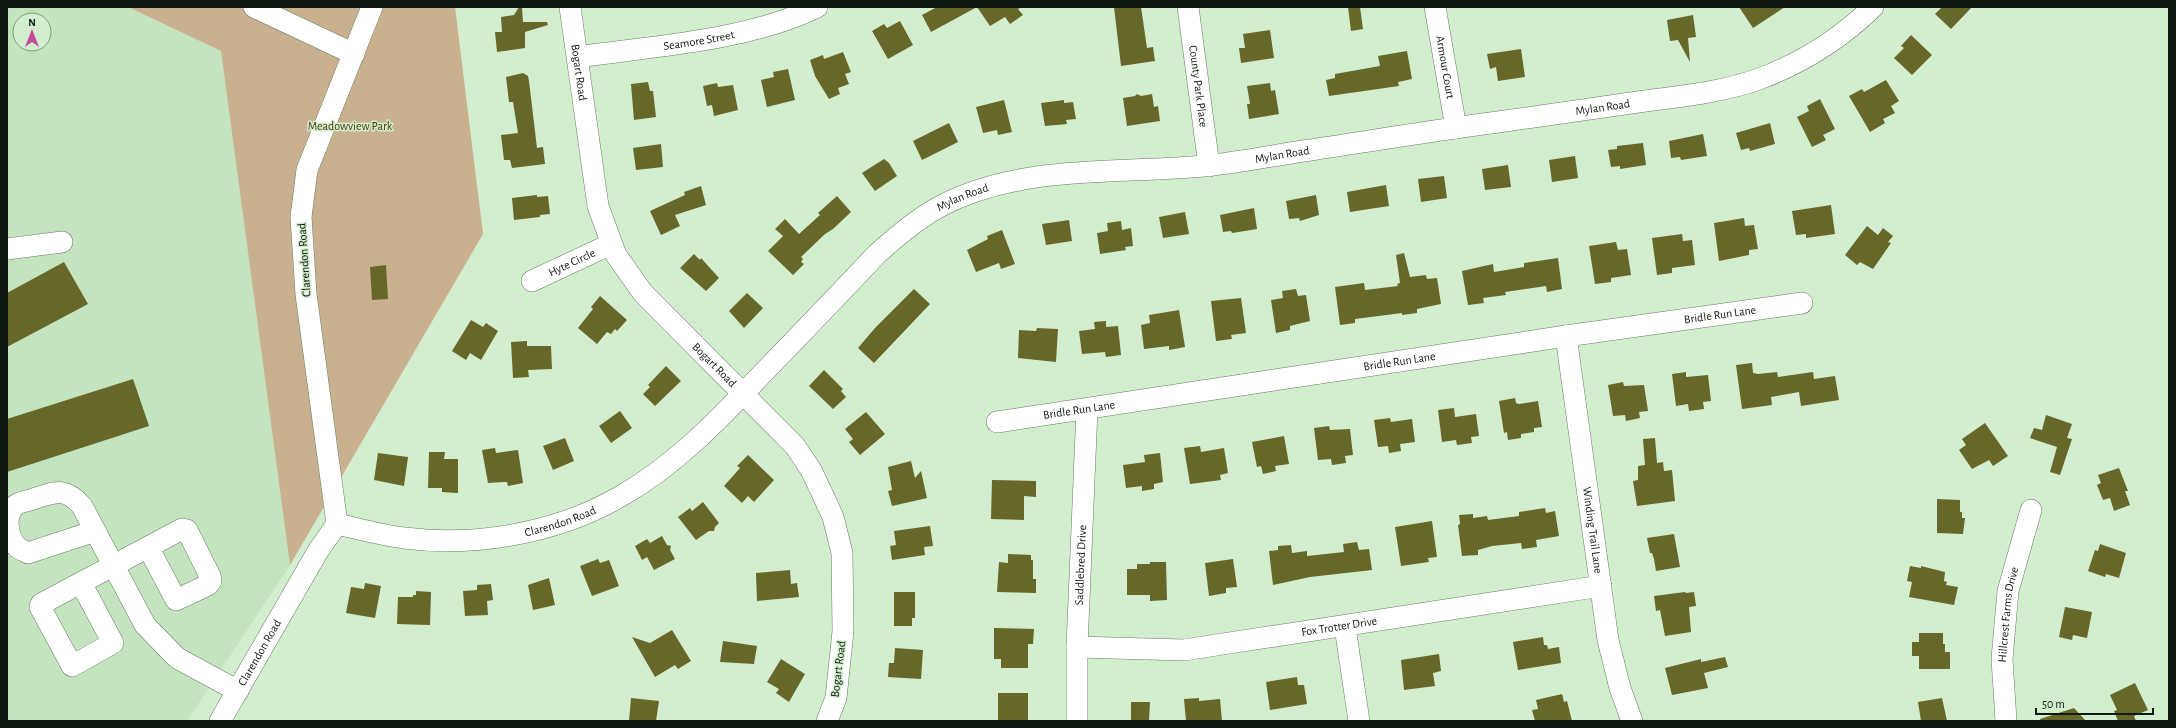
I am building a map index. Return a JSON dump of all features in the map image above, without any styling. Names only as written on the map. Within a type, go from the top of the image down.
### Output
[{"type":"street","points":[[254,7],[354,54]]},
{"type":"street","name":"Clarendon Road","points":[[220,721],[318,551],[337,524],[306,294],[300,217],[307,170],[372,7]]},
{"type":"street","name":"Bogart Road","points":[[570,7],[598,206],[611,244],[630,278],[643,293],[676,328],[744,393],[795,446],[811,470],[832,516],[842,553],[843,631],[836,698],[827,721]]},
{"type":"street","name":"Seamore Street","points":[[578,57],[710,38],[776,24],[817,7]]},
{"type":"street","name":"County Park Place","points":[[1188,7],[1209,166]]},
{"type":"street","name":"Armour Court","points":[[1435,7],[1456,128]]},
{"type":"street","name":"Mylan Road","points":[[744,393],[878,253],[922,217],[943,205],[970,193],[1006,183],[1123,169],[1165,170],[1209,166],[1456,128],[1673,97],[1740,85],[1790,66],[1822,49],[1852,27],[1873,7]]},
{"type":"street","points":[[7,249],[62,242]]},
{"type":"street","name":"Hyte Circle","points":[[532,281],[611,244]]},
{"type":"street","name":"Bridle Run Lane","points":[[997,422],[1566,336],[1802,303]]},
{"type":"street","name":"Winding Trail Lane","points":[[1566,336],[1610,647],[1620,688],[1632,721]]},
{"type":"street","name":"Clarendon Road","points":[[337,524],[404,538],[468,539],[501,536],[550,525],[576,517],[621,497],[660,471],[705,432],[744,393]]},
{"type":"street","name":"Saddlebred Drive","points":[[1077,721],[1077,647],[1087,409]]},
{"type":"street","name":"Hillcrest Farms Drive","points":[[2006,721],[2002,659],[2008,591],[2031,510]]},
{"type":"street","points":[[94,531],[145,625],[177,658],[238,691]]},
{"type":"street","points":[[81,582],[148,547]]},
{"type":"street","name":"Fox Trotter Drive","points":[[1077,647],[1184,650],[1345,627],[1601,586]]},
{"type":"street","points":[[1345,627],[1359,721]]},
{"type":"shaded area","points":[[7,7],[128,7],[221,51],[290,565],[187,721],[7,721]]},
{"type":"green space","name":"Meadowview Park","points":[[128,7],[455,7],[483,234],[290,565],[221,51]]},
{"type":"building","points":[[519,7],[522,7],[523,22],[547,22],[548,25],[525,32],[525,48],[497,52],[495,32],[502,32],[501,17],[514,15]]},
{"type":"building","points":[[937,7],[977,7],[931,32],[922,15]]},
{"type":"building","points":[[977,7],[1022,7],[1018,9],[1023,15],[1010,24],[1005,17],[990,26]]},
{"type":"building","points":[[1114,7],[1141,7],[1147,48],[1153,47],[1155,61],[1121,66]]},
{"type":"building","points":[[1348,7],[1360,7],[1363,29],[1351,31]]},
{"type":"building","points":[[1739,7],[1785,7],[1753,28]]},
{"type":"building","points":[[1942,7],[1972,7],[1951,29],[1935,14]]},
{"type":"building","points":[[1693,15],[1696,37],[1688,38],[1690,62],[1678,40],[1670,41],[1667,20]]},
{"type":"building","points":[[900,21],[913,45],[888,59],[872,31],[884,24],[887,28]]},
{"type":"building","points":[[1270,30],[1274,58],[1241,63],[1239,48],[1245,48],[1243,34]]},
{"type":"building","points":[[1911,35],[1932,55],[1912,75],[1894,58],[1904,48],[1901,46]]},
{"type":"building","points":[[1521,49],[1525,77],[1498,81],[1496,67],[1490,69],[1487,54]]},
{"type":"building","points":[[1407,51],[1412,79],[1398,82],[1399,86],[1329,96],[1326,80],[1335,78],[1335,74],[1380,66],[1378,56]]},
{"type":"building","points":[[843,52],[851,72],[845,74],[849,84],[838,88],[840,94],[829,99],[815,76],[810,60],[823,55],[824,59]]},
{"type":"building","points":[[788,69],[795,100],[767,107],[761,80],[774,77],[773,72]]},
{"type":"building","points":[[523,73],[528,76],[537,148],[543,147],[545,164],[512,168],[510,160],[504,160],[501,135],[518,133],[513,102],[509,102],[506,77]]},
{"type":"building","points":[[1886,80],[1899,101],[1891,106],[1895,113],[1883,119],[1885,123],[1870,132],[1849,96],[1862,89],[1864,92]]},
{"type":"building","points":[[648,82],[650,91],[653,91],[656,117],[634,120],[631,84]]},
{"type":"building","points":[[717,83],[718,87],[733,85],[738,110],[714,116],[712,105],[707,106],[703,86]]},
{"type":"building","points":[[1270,83],[1271,91],[1275,90],[1279,114],[1249,119],[1247,104],[1250,104],[1247,86]]},
{"type":"building","points":[[1137,94],[1141,96],[1152,94],[1154,107],[1158,106],[1160,121],[1127,126],[1123,98],[1135,96]]},
{"type":"building","points":[[1820,99],[1835,129],[1823,135],[1826,140],[1812,147],[1797,117],[1809,111],[1807,106]]},
{"type":"building","points":[[1004,100],[1012,132],[998,135],[997,130],[983,133],[976,107]]},
{"type":"building","points":[[1064,100],[1064,103],[1073,102],[1076,119],[1066,120],[1067,124],[1045,126],[1041,103]]},
{"type":"building","points":[[949,123],[958,142],[922,160],[913,141]]},
{"type":"building","points":[[1770,123],[1775,144],[1750,151],[1749,148],[1741,150],[1736,133]]},
{"type":"building","points":[[1703,134],[1707,156],[1681,160],[1680,157],[1671,158],[1669,141]]},
{"type":"building","points":[[1643,143],[1646,165],[1620,169],[1620,166],[1611,167],[1608,150],[1617,149],[1617,146]]},
{"type":"building","points":[[661,144],[663,167],[636,170],[633,148]]},
{"type":"building","points":[[1575,156],[1578,178],[1552,182],[1549,160]]},
{"type":"building","points":[[884,159],[889,163],[897,176],[875,191],[862,173]]},
{"type":"building","points":[[1508,165],[1511,187],[1485,190],[1482,169]]},
{"type":"building","points":[[1444,176],[1447,198],[1421,202],[1418,179]]},
{"type":"building","points":[[1386,185],[1389,206],[1350,212],[1347,192]]},
{"type":"building","points":[[701,186],[706,205],[675,215],[680,226],[661,235],[650,211],[685,195],[684,192]]},
{"type":"building","points":[[537,195],[537,197],[548,196],[550,214],[540,215],[540,217],[514,220],[512,198]]},
{"type":"building","points":[[1316,195],[1319,215],[1300,221],[1299,218],[1289,219],[1286,201]]},
{"type":"building","points":[[837,196],[851,212],[801,257],[803,259],[801,262],[804,264],[793,275],[768,251],[783,236],[775,229],[785,219],[799,234],[820,215],[818,213]]},
{"type":"building","points":[[1831,205],[1835,234],[1806,238],[1806,234],[1796,235],[1792,211]]},
{"type":"building","points":[[1254,208],[1257,229],[1232,233],[1231,231],[1223,232],[1220,215]]},
{"type":"building","points":[[1185,212],[1189,234],[1163,238],[1159,217]]},
{"type":"building","points":[[1744,218],[1745,226],[1754,225],[1758,249],[1749,250],[1749,255],[1719,261],[1714,223]]},
{"type":"building","points":[[1069,220],[1072,241],[1046,245],[1042,224]]},
{"type":"building","points":[[1121,221],[1122,230],[1131,228],[1133,246],[1125,247],[1126,250],[1100,254],[1097,233],[1108,231],[1107,223]]},
{"type":"building","points":[[1867,226],[1878,235],[1883,228],[1893,236],[1888,242],[1891,243],[1873,269],[1860,262],[1857,265],[1845,255]]},
{"type":"building","points":[[1002,230],[1015,264],[1001,269],[999,263],[976,272],[967,250],[988,239],[987,236]]},
{"type":"building","points":[[1682,234],[1683,241],[1692,240],[1695,265],[1672,268],[1672,273],[1657,275],[1652,238]]},
{"type":"building","points":[[1616,242],[1618,250],[1627,249],[1631,275],[1611,278],[1611,282],[1595,284],[1589,246]]},
{"type":"building","points":[[1404,253],[1410,277],[1426,275],[1427,279],[1437,278],[1441,304],[1417,309],[1417,313],[1402,315],[1402,313],[1355,319],[1355,323],[1340,325],[1335,287],[1364,283],[1365,290],[1398,286],[1397,284],[1400,283],[1396,255]]},
{"type":"building","points":[[694,254],[700,260],[701,258],[719,278],[706,291],[680,268]]},
{"type":"building","points":[[1558,258],[1562,289],[1547,292],[1546,286],[1505,292],[1506,295],[1483,298],[1484,303],[1468,305],[1462,271],[1493,264],[1494,272],[1524,267],[1524,263]]},
{"type":"building","points":[[64,262],[88,304],[7,347],[7,293]]},
{"type":"building","points":[[386,265],[388,299],[372,300],[370,267]]},
{"type":"building","points":[[914,289],[930,304],[874,363],[858,348],[875,328]]},
{"type":"building","points":[[1296,289],[1298,296],[1306,295],[1310,321],[1290,326],[1290,330],[1276,333],[1271,300],[1283,298],[1282,291]]},
{"type":"building","points":[[747,293],[763,308],[744,328],[729,311]]},
{"type":"building","points":[[600,296],[627,320],[617,331],[615,329],[611,334],[607,332],[597,344],[578,328],[593,309],[591,307]]},
{"type":"building","points":[[1241,298],[1246,333],[1231,335],[1232,339],[1216,341],[1211,301]]},
{"type":"building","points":[[1179,310],[1185,347],[1169,350],[1169,346],[1144,349],[1141,325],[1150,323],[1149,315]]},
{"type":"building","points":[[471,320],[483,327],[486,323],[498,331],[481,360],[470,353],[466,360],[452,351]]},
{"type":"building","points":[[1106,321],[1106,327],[1118,326],[1121,355],[1106,357],[1105,352],[1082,354],[1079,331],[1095,329],[1094,322]]},
{"type":"building","points":[[1037,328],[1058,329],[1056,362],[1018,358],[1019,330],[1036,331]]},
{"type":"building","points":[[527,341],[527,346],[551,346],[552,369],[528,370],[529,377],[513,378],[511,342]]},
{"type":"building","points":[[1752,363],[1753,373],[1758,374],[1777,372],[1778,377],[1813,372],[1814,379],[1835,376],[1839,400],[1801,406],[1799,392],[1771,397],[1772,405],[1742,409],[1736,365]]},
{"type":"building","points":[[666,366],[681,381],[655,406],[643,394],[650,387],[648,385]]},
{"type":"building","points":[[824,370],[843,389],[841,391],[846,397],[833,409],[809,386]]},
{"type":"building","points":[[1686,372],[1686,377],[1708,375],[1711,401],[1703,402],[1704,409],[1689,411],[1688,404],[1676,406],[1672,374]]},
{"type":"building","points":[[133,379],[149,426],[7,472],[7,419]]},
{"type":"building","points":[[1623,382],[1624,386],[1644,385],[1648,411],[1639,412],[1640,418],[1626,421],[1625,415],[1613,416],[1608,385]]},
{"type":"building","points":[[1515,398],[1516,403],[1519,404],[1538,401],[1542,427],[1534,428],[1534,432],[1521,434],[1521,438],[1508,440],[1507,432],[1504,433],[1499,401]]},
{"type":"building","points":[[1454,408],[1455,417],[1476,414],[1479,436],[1471,437],[1472,443],[1457,445],[1456,440],[1442,442],[1438,410]]},
{"type":"building","points":[[620,411],[632,428],[611,443],[599,426]]},
{"type":"building","points":[[866,412],[885,434],[860,455],[849,442],[853,439],[845,429]]},
{"type":"building","points":[[2046,415],[2072,424],[2067,438],[2072,439],[2060,475],[2050,472],[2057,447],[2030,438],[2034,428],[2042,430]]},
{"type":"building","points":[[1390,418],[1391,422],[1412,419],[1415,442],[1400,444],[1401,451],[1389,453],[1388,446],[1378,447],[1374,420]]},
{"type":"building","points":[[1985,423],[2008,456],[1993,466],[1989,460],[1972,469],[1959,450],[1966,445],[1962,439]]},
{"type":"building","points":[[1329,426],[1330,430],[1350,429],[1353,455],[1345,456],[1346,463],[1332,465],[1331,459],[1318,460],[1314,428]]},
{"type":"building","points":[[1284,436],[1289,464],[1275,466],[1276,471],[1263,474],[1261,466],[1257,467],[1252,442]]},
{"type":"building","points":[[565,438],[574,461],[553,470],[543,446]]},
{"type":"building","points":[[1655,438],[1657,463],[1663,462],[1664,471],[1672,470],[1675,501],[1637,506],[1633,481],[1638,480],[1638,466],[1645,465],[1643,439]]},
{"type":"building","points":[[1200,446],[1201,452],[1224,448],[1228,473],[1220,475],[1221,480],[1190,484],[1184,448]]},
{"type":"building","points":[[495,448],[496,453],[518,450],[523,483],[508,486],[507,482],[488,483],[482,450]]},
{"type":"building","points":[[429,452],[445,452],[444,459],[458,459],[458,493],[442,492],[442,488],[428,488]]},
{"type":"building","points":[[378,453],[408,457],[404,486],[374,480]]},
{"type":"building","points":[[1160,453],[1163,482],[1154,484],[1154,489],[1142,491],[1142,486],[1126,488],[1123,465],[1145,462],[1144,455]]},
{"type":"building","points":[[748,455],[774,480],[754,502],[748,496],[742,503],[724,486],[740,468],[737,466]]},
{"type":"building","points":[[911,461],[915,478],[921,471],[927,498],[892,506],[888,491],[892,490],[888,467]]},
{"type":"building","points":[[2119,468],[2128,491],[2125,491],[2130,505],[2114,511],[2110,498],[2103,500],[2097,485],[2101,483],[2098,475]]},
{"type":"building","points":[[992,480],[1036,481],[1036,497],[1024,496],[1024,520],[991,519]]},
{"type":"building","points":[[1937,499],[1960,500],[1960,512],[1962,512],[1962,518],[1965,518],[1963,534],[1937,533]]},
{"type":"building","points":[[703,502],[719,523],[715,527],[714,531],[709,531],[696,540],[678,517],[690,508],[692,511]]},
{"type":"building","points":[[1545,508],[1546,513],[1555,511],[1559,536],[1536,540],[1537,547],[1522,549],[1521,543],[1492,546],[1478,550],[1478,555],[1462,556],[1458,525],[1460,524],[1459,515],[1473,514],[1473,518],[1487,516],[1488,520],[1519,516],[1519,512]]},
{"type":"building","points":[[1432,521],[1437,557],[1428,558],[1429,562],[1401,566],[1395,527]]},
{"type":"building","points":[[930,526],[933,546],[924,547],[925,555],[892,560],[890,546],[896,545],[894,531]]},
{"type":"building","points":[[1674,534],[1680,567],[1656,571],[1654,559],[1652,553],[1650,553],[1647,538]]},
{"type":"building","points":[[662,536],[667,545],[671,546],[670,550],[675,559],[654,570],[647,557],[642,560],[635,546],[647,539],[650,543]]},
{"type":"building","points":[[1357,542],[1359,550],[1369,549],[1372,570],[1310,577],[1273,585],[1269,551],[1278,550],[1278,546],[1291,545],[1292,553],[1307,551],[1307,556],[1344,552],[1343,544]]},
{"type":"building","points":[[2100,544],[2126,553],[2119,578],[2106,574],[2105,577],[2088,571],[2095,550],[2098,551]]},
{"type":"building","points":[[1008,554],[1031,555],[1031,560],[1033,560],[1033,579],[1036,579],[1036,593],[997,592],[999,562],[1008,563]]},
{"type":"building","points":[[598,559],[600,563],[609,560],[619,586],[592,596],[580,566]]},
{"type":"building","points":[[1233,559],[1237,587],[1226,588],[1226,593],[1209,596],[1205,563]]},
{"type":"building","points":[[1150,562],[1166,562],[1167,600],[1150,601],[1150,595],[1127,595],[1127,569],[1137,569],[1137,564],[1150,564]]},
{"type":"building","points":[[1910,566],[1921,568],[1921,566],[1945,572],[1944,581],[1947,582],[1946,585],[1958,587],[1954,605],[1909,597],[1912,582],[1907,581]]},
{"type":"building","points":[[790,570],[791,584],[797,583],[799,597],[757,601],[756,573]]},
{"type":"building","points":[[549,578],[555,605],[533,610],[528,585]]},
{"type":"building","points":[[365,583],[381,586],[375,618],[346,613],[351,587],[364,589]]},
{"type":"building","points":[[491,584],[493,600],[487,601],[488,615],[465,616],[463,591],[477,590],[477,585]]},
{"type":"building","points":[[416,591],[431,592],[430,625],[397,624],[398,597],[413,597],[413,595],[416,595]]},
{"type":"building","points":[[894,592],[915,592],[915,618],[912,618],[912,626],[894,626]]},
{"type":"building","points":[[1694,592],[1696,606],[1689,607],[1691,632],[1665,636],[1660,610],[1656,611],[1654,596]]},
{"type":"building","points":[[2065,607],[2092,612],[2087,638],[2073,635],[2072,640],[2059,637]]},
{"type":"building","points":[[994,628],[1034,629],[1033,644],[1028,644],[1028,668],[1001,668],[1001,659],[994,659]]},
{"type":"building","points":[[672,630],[691,661],[678,669],[675,665],[655,677],[632,637],[650,643]]},
{"type":"building","points":[[1919,633],[1943,633],[1945,652],[1950,652],[1950,669],[1919,669],[1919,656],[1912,656],[1912,642],[1919,642]]},
{"type":"building","points":[[1543,637],[1544,645],[1547,645],[1548,649],[1559,647],[1561,663],[1518,670],[1513,642]]},
{"type":"building","points":[[723,641],[757,646],[754,664],[720,662]]},
{"type":"building","points":[[895,648],[923,650],[921,679],[888,677],[889,663],[894,663]]},
{"type":"building","points":[[1439,654],[1441,671],[1433,673],[1435,686],[1404,690],[1401,660]]},
{"type":"building","points":[[1725,657],[1728,667],[1704,673],[1708,688],[1672,695],[1665,668],[1701,659],[1701,662]]},
{"type":"building","points":[[781,659],[805,674],[789,702],[776,693],[779,689],[767,682]]},
{"type":"building","points":[[1297,677],[1298,685],[1304,685],[1307,704],[1270,710],[1266,682]]},
{"type":"building","points":[[2135,683],[2148,710],[2134,716],[2136,721],[2118,721],[2114,711],[2117,710],[2110,695]]},
{"type":"building","points":[[998,693],[1028,693],[1028,721],[998,721]]},
{"type":"building","points":[[1562,694],[1564,702],[1567,701],[1572,721],[1535,721],[1532,710],[1538,709],[1536,700]]},
{"type":"building","points":[[631,698],[659,701],[656,721],[629,721]]},
{"type":"building","points":[[1199,698],[1199,701],[1220,699],[1222,721],[1186,721],[1184,699]]},
{"type":"building","points":[[1942,698],[1947,721],[1921,721],[1918,702]]},
{"type":"building","points":[[1131,702],[1150,702],[1149,721],[1131,721]]},
{"type":"building","points":[[2074,708],[2086,721],[2041,721],[2040,719]]}]
